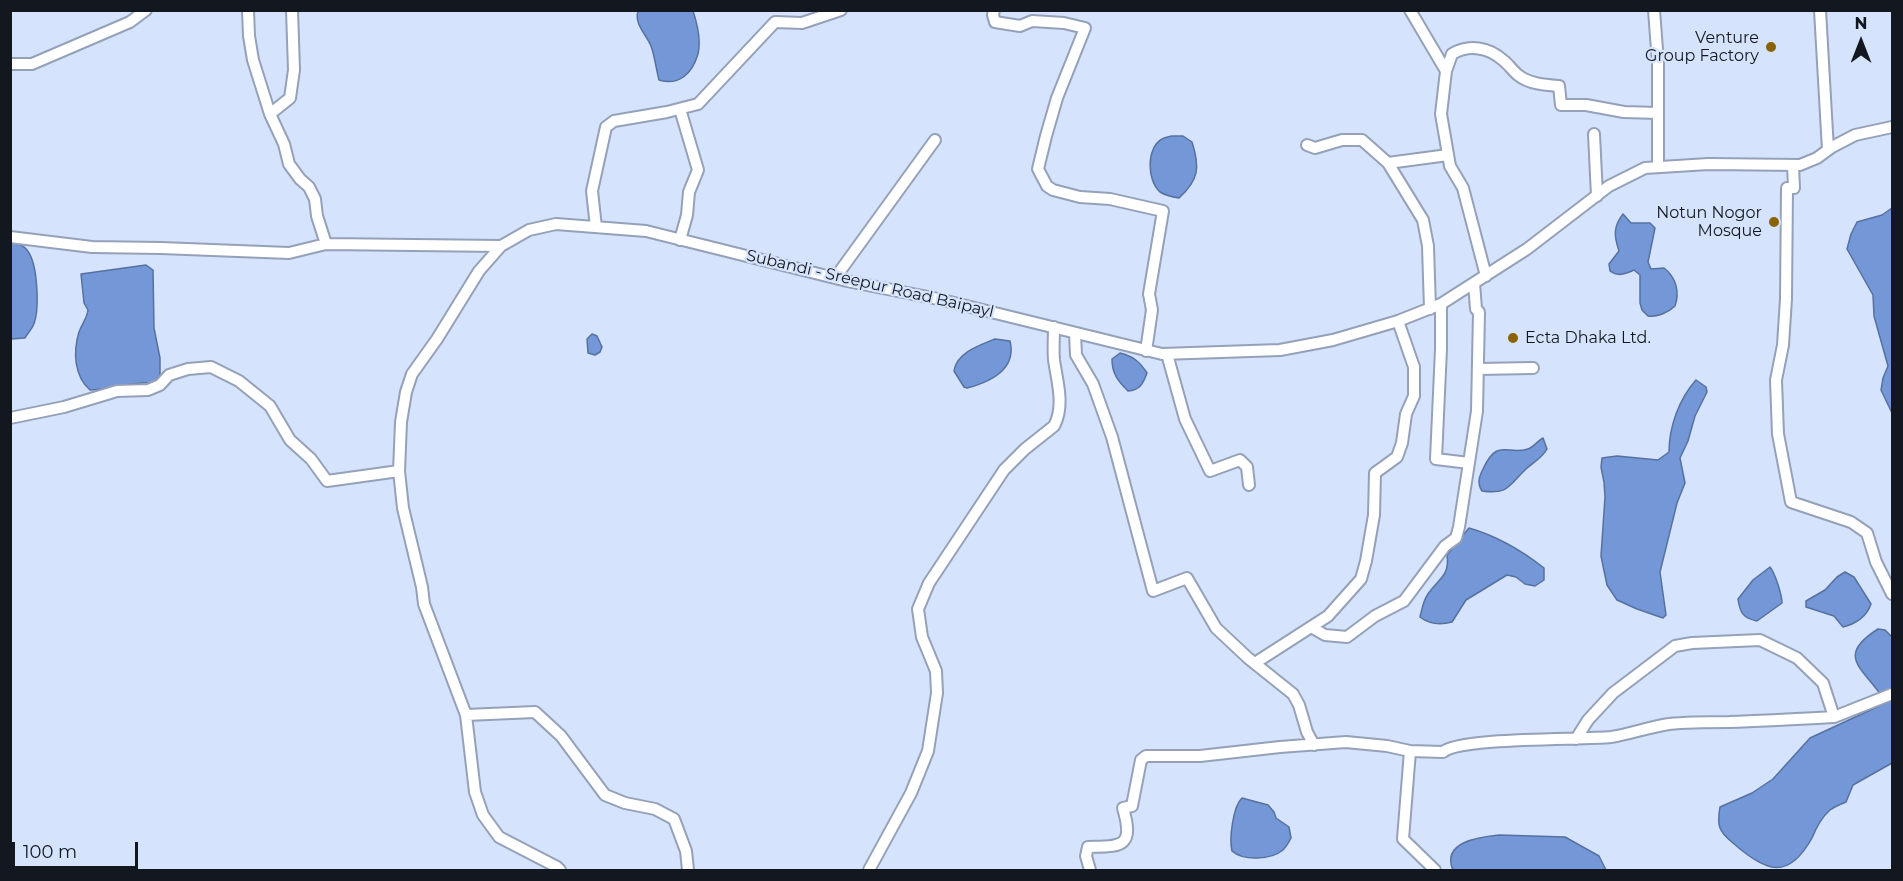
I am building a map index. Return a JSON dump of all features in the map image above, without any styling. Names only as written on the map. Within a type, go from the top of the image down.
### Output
[{"type":"street","points":[[10,64],[32,64],[130,22],[146,10]]},
{"type":"street","points":[[248,10],[253,60],[270,114],[284,144],[289,165],[309,186],[315,199],[317,216],[326,244]]},
{"type":"street","points":[[270,114],[290,98],[294,70],[292,10]]},
{"type":"street","points":[[596,227],[592,191],[606,127],[614,121],[698,104],[775,22],[802,23],[841,10]]},
{"type":"street","points":[[994,10],[995,22],[1004,25],[1020,26],[1032,21],[1064,23],[1085,28],[1058,98],[1038,169],[1047,186],[1053,190],[1110,199],[1163,211],[1149,294],[1152,310],[1146,351]]},
{"type":"street","points":[[1410,10],[1446,71]]},
{"type":"street","points":[[1654,10],[1658,63],[1658,167]]},
{"type":"street","points":[[1820,10],[1828,150]]},
{"type":"street","points":[[1486,276],[1463,188],[1450,166],[1448,155],[1442,114],[1446,71],[1452,54],[1463,48],[1484,49],[1502,59],[1518,76],[1538,84],[1559,86],[1561,105],[1586,105],[1624,112],[1658,113]]},
{"type":"street","points":[[680,109],[698,170],[689,192],[687,214],[680,240]]},
{"type":"street","name":"Subandi - Sreepur Road Baipayl","points":[[560,870],[499,837],[483,815],[476,792],[466,715],[424,603],[403,508],[399,471],[401,422],[406,392],[412,374],[437,339],[479,270],[501,246],[529,230],[556,224],[646,231],[835,278],[938,298],[1146,351],[1167,354],[1280,350],[1333,340],[1398,321],[1441,304],[1486,276],[1609,186],[1645,168],[1708,164],[1793,165],[1817,158],[1855,135],[1893,127]]},
{"type":"street","points":[[1594,134],[1597,196]]},
{"type":"street","points":[[835,278],[935,140]]},
{"type":"street","points":[[1307,145],[1315,148],[1342,140],[1362,140],[1388,163],[1424,220],[1428,246],[1430,309]]},
{"type":"street","points":[[1388,163],[1448,155]]},
{"type":"street","points":[[1793,165],[1794,188],[1787,188],[1788,231],[1784,334],[1776,380],[1778,434],[1791,502],[1851,522],[1868,533],[1876,562],[1893,594]]},
{"type":"street","points":[[10,237],[92,247],[289,253],[326,244],[501,246]]},
{"type":"street","points":[[1311,627],[1325,635],[1347,637],[1375,616],[1404,601],[1445,546],[1456,538],[1477,411],[1479,312],[1473,291],[1474,283]]},
{"type":"street","points":[[1441,304],[1442,349],[1436,459],[1469,463]]},
{"type":"street","points":[[1255,663],[1328,616],[1361,579],[1374,515],[1375,472],[1396,457],[1402,443],[1406,414],[1414,396],[1414,366],[1398,321]]},
{"type":"street","points":[[869,870],[911,793],[928,752],[936,693],[936,671],[922,638],[918,609],[921,599],[928,583],[1004,470],[1057,421],[1059,395],[1054,359],[1054,327]]},
{"type":"street","points":[[1075,333],[1076,355],[1093,384],[1112,437],[1153,591],[1187,578],[1216,628],[1293,694],[1299,705],[1306,732],[1314,745]]},
{"type":"street","points":[[1167,354],[1185,419],[1210,471],[1240,460],[1247,467],[1249,484]]},
{"type":"street","points":[[10,418],[64,407],[117,392],[148,390],[160,385],[169,375],[188,369],[212,368],[239,381],[270,406],[290,440],[311,459],[327,481],[399,471]]},
{"type":"street","points":[[1478,369],[1533,368]]},
{"type":"street","points":[[1576,738],[1588,720],[1612,693],[1675,646],[1692,643],[1760,640],[1797,658],[1823,683],[1834,717]]},
{"type":"street","points":[[1089,870],[1086,856],[1088,847],[1119,846],[1124,842],[1127,828],[1123,808],[1132,806],[1141,760],[1146,756],[1200,756],[1346,742],[1410,751],[1443,752],[1448,748],[1464,745],[1612,737],[1667,724],[1834,717],[1893,694]]},
{"type":"street","points":[[466,715],[535,712],[561,736],[605,795],[625,803],[655,809],[674,819],[686,851],[688,870]]},
{"type":"street","points":[[1410,751],[1403,838],[1435,870]]},
{"type":"water","points":[[638,11],[693,11],[699,49],[692,67],[684,77],[673,81],[659,80],[654,54],[641,29],[637,16]]},
{"type":"water","points":[[1183,136],[1192,142],[1197,166],[1191,185],[1179,198],[1160,192],[1153,180],[1150,165],[1157,143],[1165,137]]},
{"type":"water","points":[[1892,208],[1892,413],[1881,390],[1888,366],[1874,316],[1873,295],[1847,249],[1857,222],[1882,215]]},
{"type":"water","points":[[1623,214],[1631,223],[1650,223],[1655,228],[1648,262],[1651,269],[1664,268],[1674,280],[1677,290],[1676,301],[1675,306],[1669,311],[1648,316],[1642,310],[1640,303],[1640,275],[1634,270],[1625,274],[1610,271],[1609,264],[1619,251],[1615,232],[1617,223]]},
{"type":"water","points":[[11,242],[27,250],[31,256],[36,276],[37,310],[33,326],[25,338],[11,339]]},
{"type":"water","points":[[146,265],[153,270],[154,328],[160,358],[160,375],[154,383],[90,390],[81,378],[76,363],[79,332],[88,310],[84,303],[81,274]]},
{"type":"water","points":[[592,334],[597,336],[602,347],[595,355],[588,353],[587,339]]},
{"type":"water","points":[[995,339],[1010,341],[1011,351],[1006,367],[993,378],[967,388],[964,387],[954,371],[959,359],[970,350]]},
{"type":"water","points":[[1120,353],[1136,360],[1147,373],[1138,388],[1128,391],[1114,373],[1112,359]]},
{"type":"water","points":[[1696,380],[1706,387],[1707,392],[1695,416],[1688,441],[1680,458],[1685,483],[1677,503],[1660,572],[1666,615],[1663,618],[1617,600],[1607,585],[1601,556],[1605,497],[1602,458],[1617,456],[1658,460],[1669,452],[1676,414]]},
{"type":"water","points":[[1543,438],[1547,449],[1545,452],[1508,488],[1491,492],[1482,491],[1479,485],[1480,477],[1493,453],[1498,450],[1528,449]]},
{"type":"water","points":[[1469,528],[1499,539],[1527,555],[1544,568],[1544,580],[1535,586],[1507,575],[1466,600],[1452,622],[1439,624],[1427,621],[1420,617],[1425,599],[1447,568],[1447,555]]},
{"type":"water","points":[[1770,567],[1778,584],[1782,603],[1757,621],[1752,620],[1743,614],[1738,599],[1753,580]]},
{"type":"water","points":[[1845,572],[1854,577],[1871,604],[1860,619],[1843,627],[1834,616],[1806,607],[1806,601],[1825,590]]},
{"type":"water","points":[[1878,629],[1885,630],[1892,637],[1892,690],[1881,695],[1860,668],[1855,654],[1865,638]]},
{"type":"water","points":[[1892,700],[1892,763],[1853,785],[1846,802],[1827,813],[1803,852],[1794,861],[1785,866],[1766,866],[1745,853],[1724,835],[1719,823],[1720,807],[1752,793],[1773,779],[1810,738]]},
{"type":"water","points":[[1242,798],[1268,805],[1276,818],[1289,827],[1291,838],[1283,850],[1272,856],[1257,858],[1250,858],[1232,851],[1232,823],[1236,808]]},
{"type":"water","points":[[1499,835],[1565,837],[1599,856],[1606,870],[1453,870],[1452,853],[1457,847],[1482,837]]},
{"type":"place","name":"Venture Group Factory","points":[[1771,47]]},
{"type":"place","name":"Notun Nogor Mosque","points":[[1774,222]]},
{"type":"place","name":"Ecta Dhaka Ltd.","points":[[1513,338]]}]
